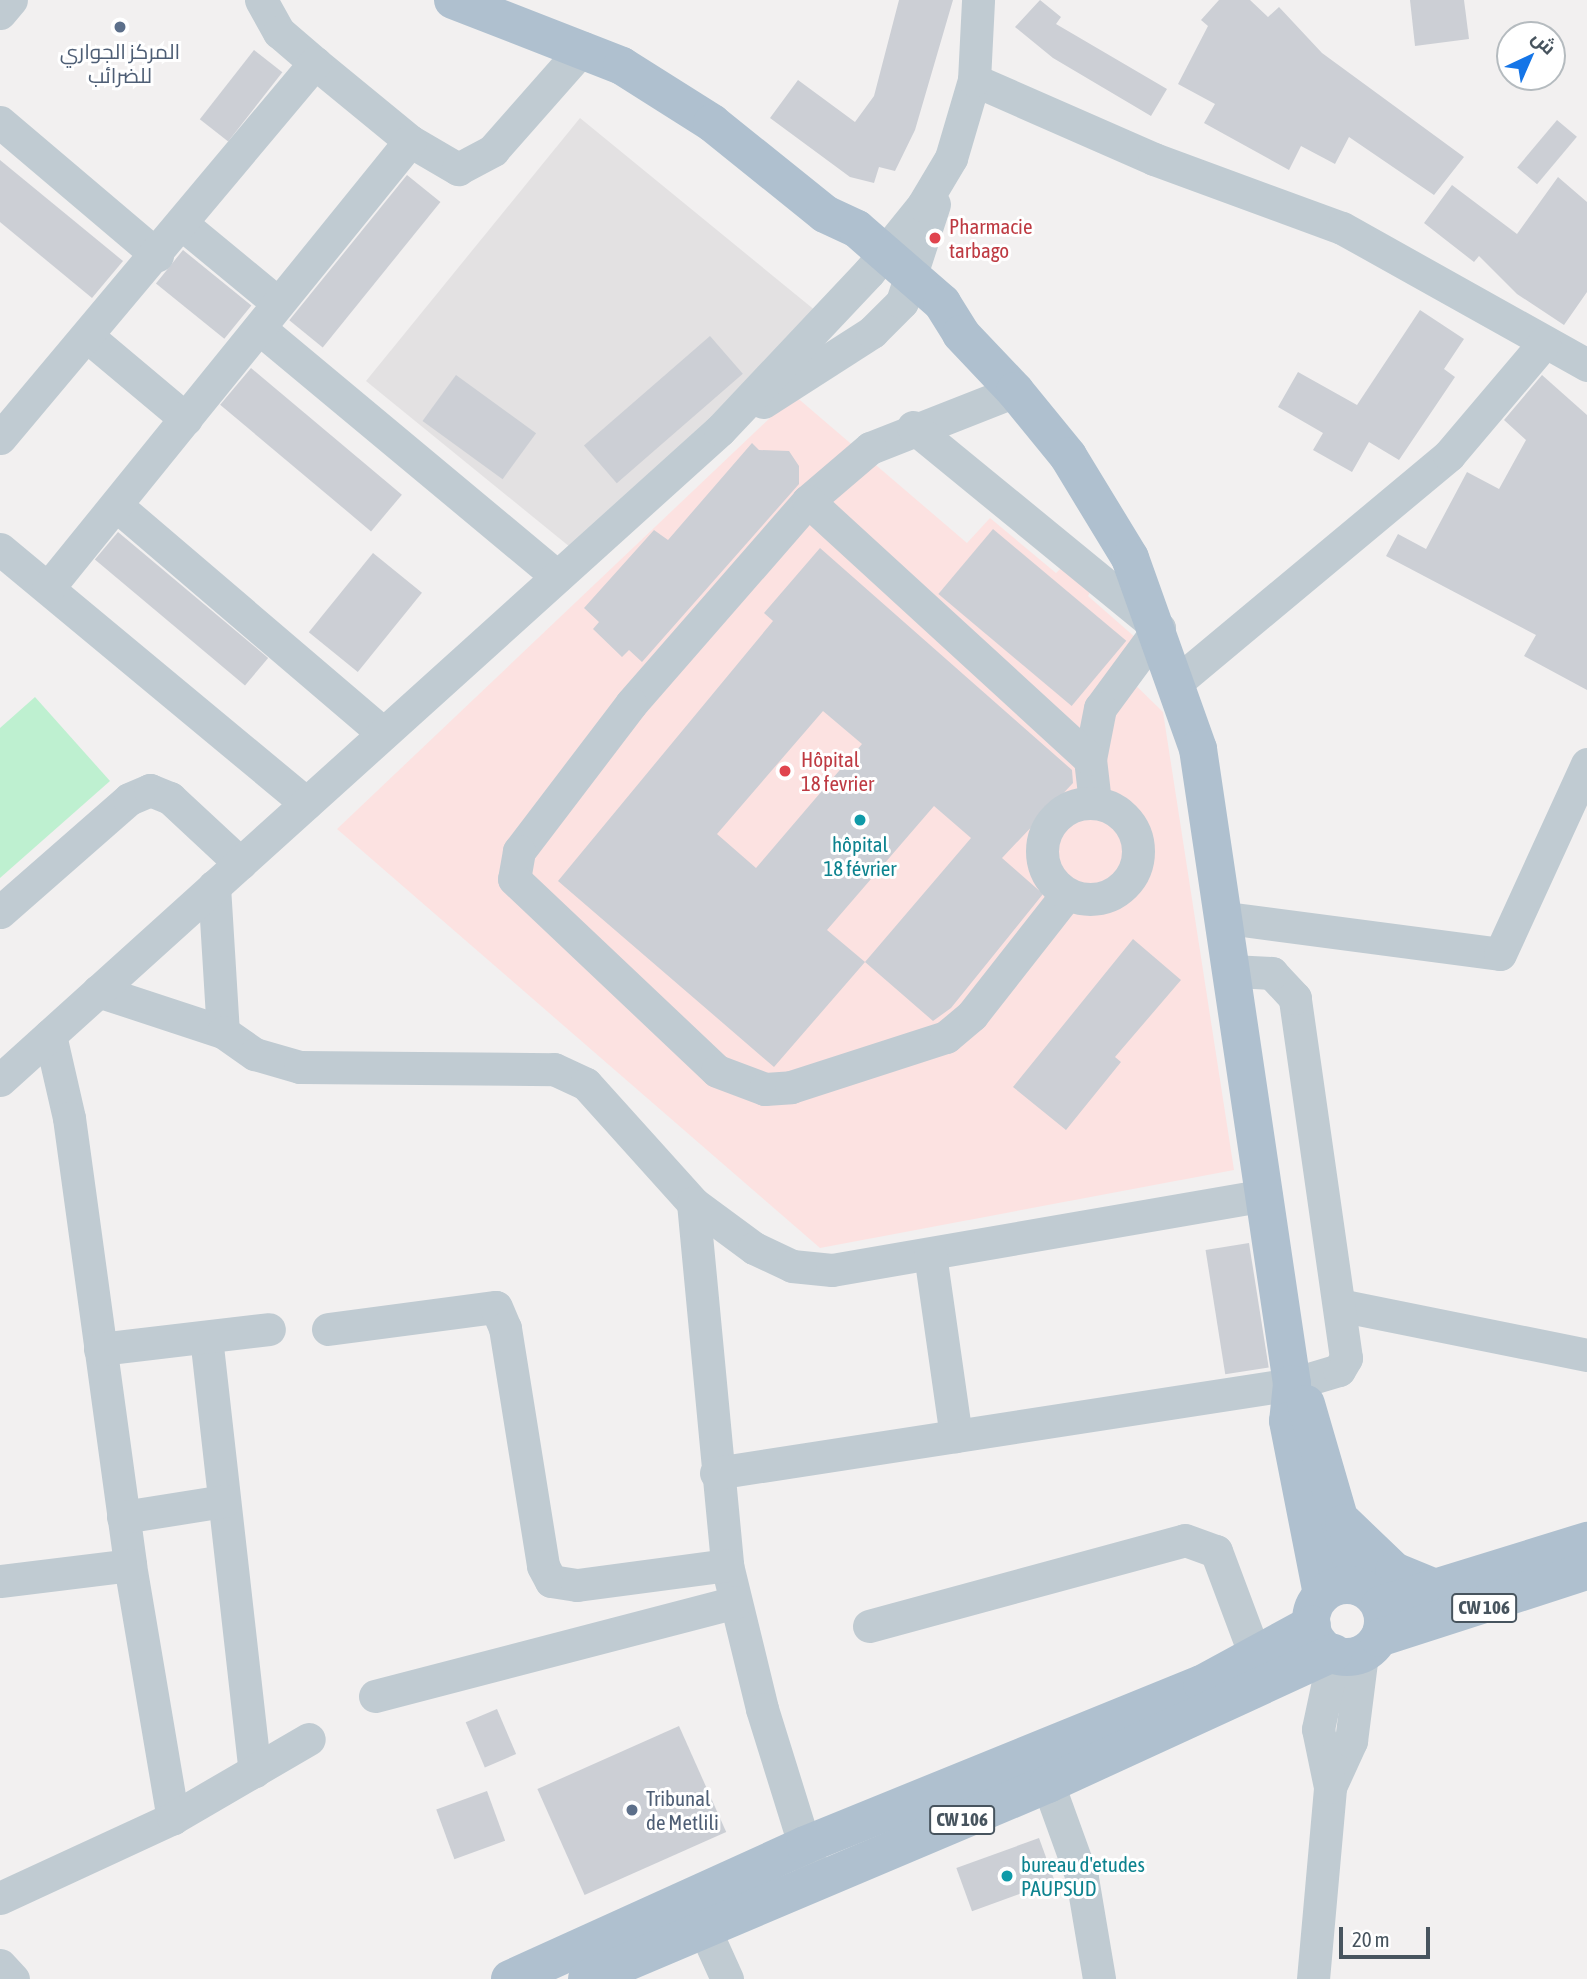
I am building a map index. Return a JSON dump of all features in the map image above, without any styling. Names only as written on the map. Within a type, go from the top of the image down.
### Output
[{"type":"main road","points":[[453,0],[583,48],[671,94],[825,214],[843,248],[892,276],[937,329],[961,334],[1015,391],[1100,506],[1159,628],[1198,749],[1236,971],[1292,1384],[1288,1421],[1347,1626]]},
{"type":"main road","points":[[1292,1384],[1311,1414],[1341,1519],[1347,1626]]},
{"type":"main road","points":[[1341,1519],[1394,1571],[1440,1590]]},
{"type":"main road","name":"CW 106","points":[[587,1979],[1048,1784],[1347,1626],[1440,1590],[1587,1541]]},
{"type":"main road","name":"CW 106","points":[[1347,1626],[1587,1571]]},
{"type":"main road","points":[[510,1979],[805,1845],[1256,1658],[1347,1626]]},
{"type":"street","points":[[0,13],[11,0]]},
{"type":"street","points":[[261,0],[279,32],[315,63],[410,141],[458,169],[473,165],[583,48]]},
{"type":"street","points":[[720,430],[872,332],[892,276],[941,179],[974,80],[978,0]]},
{"type":"street","points":[[0,438],[157,255],[315,63]]},
{"type":"street","points":[[974,80],[1154,159],[1342,228],[1587,365]]},
{"type":"street","points":[[0,122],[157,255]]},
{"type":"street","points":[[48,588],[410,141]]},
{"type":"street","points":[[182,224],[268,316],[557,576]]},
{"type":"street","points":[[4,1068],[50,1035],[892,276]]},
{"type":"street","points":[[87,337],[186,419]]},
{"type":"street","points":[[1178,681],[1449,455],[1544,343]]},
{"type":"street","points":[[1015,391],[913,427],[870,448],[808,501],[631,704],[519,851],[514,879],[521,891],[717,1071],[765,1089],[791,1087],[946,1037],[972,1015],[1067,894]]},
{"type":"street","points":[[913,427],[1159,628],[1100,708],[1090,759],[1094,802]]},
{"type":"street","points":[[808,501],[1090,759]]},
{"type":"street","points":[[117,506],[383,733]]},
{"type":"street","points":[[0,549],[306,803]]},
{"type":"street","points":[[1227,918],[1500,954],[1587,764]]},
{"type":"street","points":[[0,912],[129,799],[150,790],[170,798],[240,863]]},
{"type":"street","points":[[1094,802],[1128,820],[1139,856],[1122,889],[1104,898],[1067,894],[1044,865],[1044,837],[1059,813],[1094,802]]},
{"type":"street","points":[[214,886],[223,1032]]},
{"type":"street","points":[[716,1473],[1292,1384],[1334,1375],[1344,1365],[1339,1305],[1295,998],[1272,973],[1236,971]]},
{"type":"street","points":[[98,991],[223,1032],[255,1054],[300,1067],[554,1069],[586,1084],[693,1203],[754,1248],[792,1266],[832,1270],[1266,1195]]},
{"type":"street","points":[[50,1035],[69,1118],[130,1565],[173,1818]]},
{"type":"street","points":[[693,1203],[716,1473],[727,1565],[735,1602],[815,1882]]},
{"type":"street","points":[[930,1254],[956,1436]]},
{"type":"street","points":[[1339,1305],[1587,1355]]},
{"type":"street","points":[[328,1329],[496,1307],[505,1328],[543,1566],[551,1581],[578,1585],[727,1565]]},
{"type":"street","points":[[100,1349],[269,1329]]},
{"type":"street","points":[[206,1337],[255,1771]]},
{"type":"street","points":[[123,1517],[224,1501]]},
{"type":"street","points":[[869,1626],[1185,1540],[1216,1551],[1256,1658]]},
{"type":"street","points":[[0,1581],[130,1565]]},
{"type":"street","points":[[375,1696],[735,1602]]},
{"type":"street","points":[[1313,1979],[1330,1787],[1318,1729],[1347,1626]]},
{"type":"street","points":[[0,1898],[173,1818],[309,1740]]},
{"type":"street","points":[[1048,1784],[1082,1878],[1099,1979]]},
{"type":"street","points":[[705,1928],[727,1979]]},
{"type":"street","points":[[0,1965],[13,1979]]},
{"type":"shaded area","points":[[580,118],[822,316],[570,547],[366,381]]},
{"type":"shaded area","name":"Hôpital 18 fevrier","points":[[794,395],[967,543],[990,518],[1056,573],[1067,562],[1095,584],[1088,596],[1136,638],[1121,671],[1163,712],[1234,1170],[820,1248],[337,829]]},
{"type":"green space","points":[[35,697],[110,781],[0,878],[0,728]]},
{"type":"building","points":[[899,0],[953,0],[915,130],[895,171],[879,167],[874,183],[850,177],[770,118],[798,80],[855,122],[874,96]]},
{"type":"building","points":[[1040,0],[1061,17],[1056,24],[1167,89],[1151,116],[1053,58],[1015,27]]},
{"type":"building","points":[[1219,0],[1250,0],[1268,17],[1279,7],[1322,53],[1464,157],[1434,195],[1349,137],[1335,164],[1301,146],[1289,170],[1204,123],[1215,104],[1178,84],[1208,26],[1201,20]]},
{"type":"building","points":[[1410,0],[1464,0],[1469,39],[1415,46]]},
{"type":"building","points":[[254,50],[282,72],[228,142],[200,119]]},
{"type":"building","points":[[1557,120],[1577,137],[1537,184],[1517,167]]},
{"type":"building","points":[[0,160],[123,261],[92,298],[0,222]]},
{"type":"building","points":[[407,175],[440,202],[323,347],[289,320]]},
{"type":"building","points":[[1558,177],[1587,202],[1587,292],[1564,325],[1517,294],[1479,256],[1474,262],[1424,223],[1452,185],[1517,234]]},
{"type":"building","points":[[183,250],[251,305],[224,339],[156,283]]},
{"type":"building","points":[[1420,310],[1464,339],[1444,369],[1455,377],[1399,460],[1369,442],[1352,472],[1313,450],[1323,433],[1278,407],[1298,372],[1357,405]]},
{"type":"building","points":[[710,336],[743,374],[617,483],[584,446]]},
{"type":"building","points":[[251,368],[402,495],[371,531],[220,405]]},
{"type":"building","points":[[456,375],[536,433],[503,479],[422,421]]},
{"type":"building","points":[[1542,375],[1587,415],[1587,690],[1524,656],[1536,635],[1386,556],[1398,534],[1426,549],[1467,472],[1499,489],[1526,440],[1504,420]]},
{"type":"building","points":[[752,443],[759,450],[789,451],[799,466],[799,484],[642,662],[629,650],[622,657],[593,629],[599,622],[584,608],[654,530],[668,540]]},
{"type":"building","points":[[993,529],[1126,641],[1072,706],[938,594]]},
{"type":"building","points":[[118,532],[268,658],[245,686],[95,560]]},
{"type":"building","points":[[820,548],[1072,770],[1073,783],[1002,858],[1043,894],[951,1008],[933,1021],[865,962],[774,1067],[558,881],[773,621],[764,613]],"holes":[[[823,711],[862,744],[756,868],[717,834]],[[934,806],[971,838],[865,962],[827,930]]]},
{"type":"building","points":[[373,553],[422,593],[358,672],[309,632]]},
{"type":"building","points":[[1133,939],[1181,980],[1115,1057],[1121,1062],[1066,1130],[1013,1087]]},
{"type":"building","points":[[1249,1243],[1269,1367],[1225,1374],[1206,1250]]},
{"type":"building","points":[[497,1709],[516,1754],[485,1767],[466,1722]]},
{"type":"building","name":"Tribunal de Metlili","points":[[679,1726],[726,1832],[585,1895],[537,1789]]},
{"type":"building","points":[[487,1791],[505,1841],[454,1859],[436,1809]]},
{"type":"building","name":"bureau d'etudes PAUPSUD","points":[[1039,1838],[1055,1881],[972,1911],[956,1868]]},
{"type":"place","name":"المركز الجواري للضرائب","points":[[120,27]]},
{"type":"place","name":"Pharmacie tarbago","points":[[935,238]]},
{"type":"place","name":"Hôpital 18 fevrier","points":[[785,771]]},
{"type":"place","name":"hôpital 18 février","points":[[860,820]]},
{"type":"place","name":"Tribunal de Metlili","points":[[632,1810]]},
{"type":"place","name":"bureau d'etudes PAUPSUD","points":[[1007,1876]]}]
